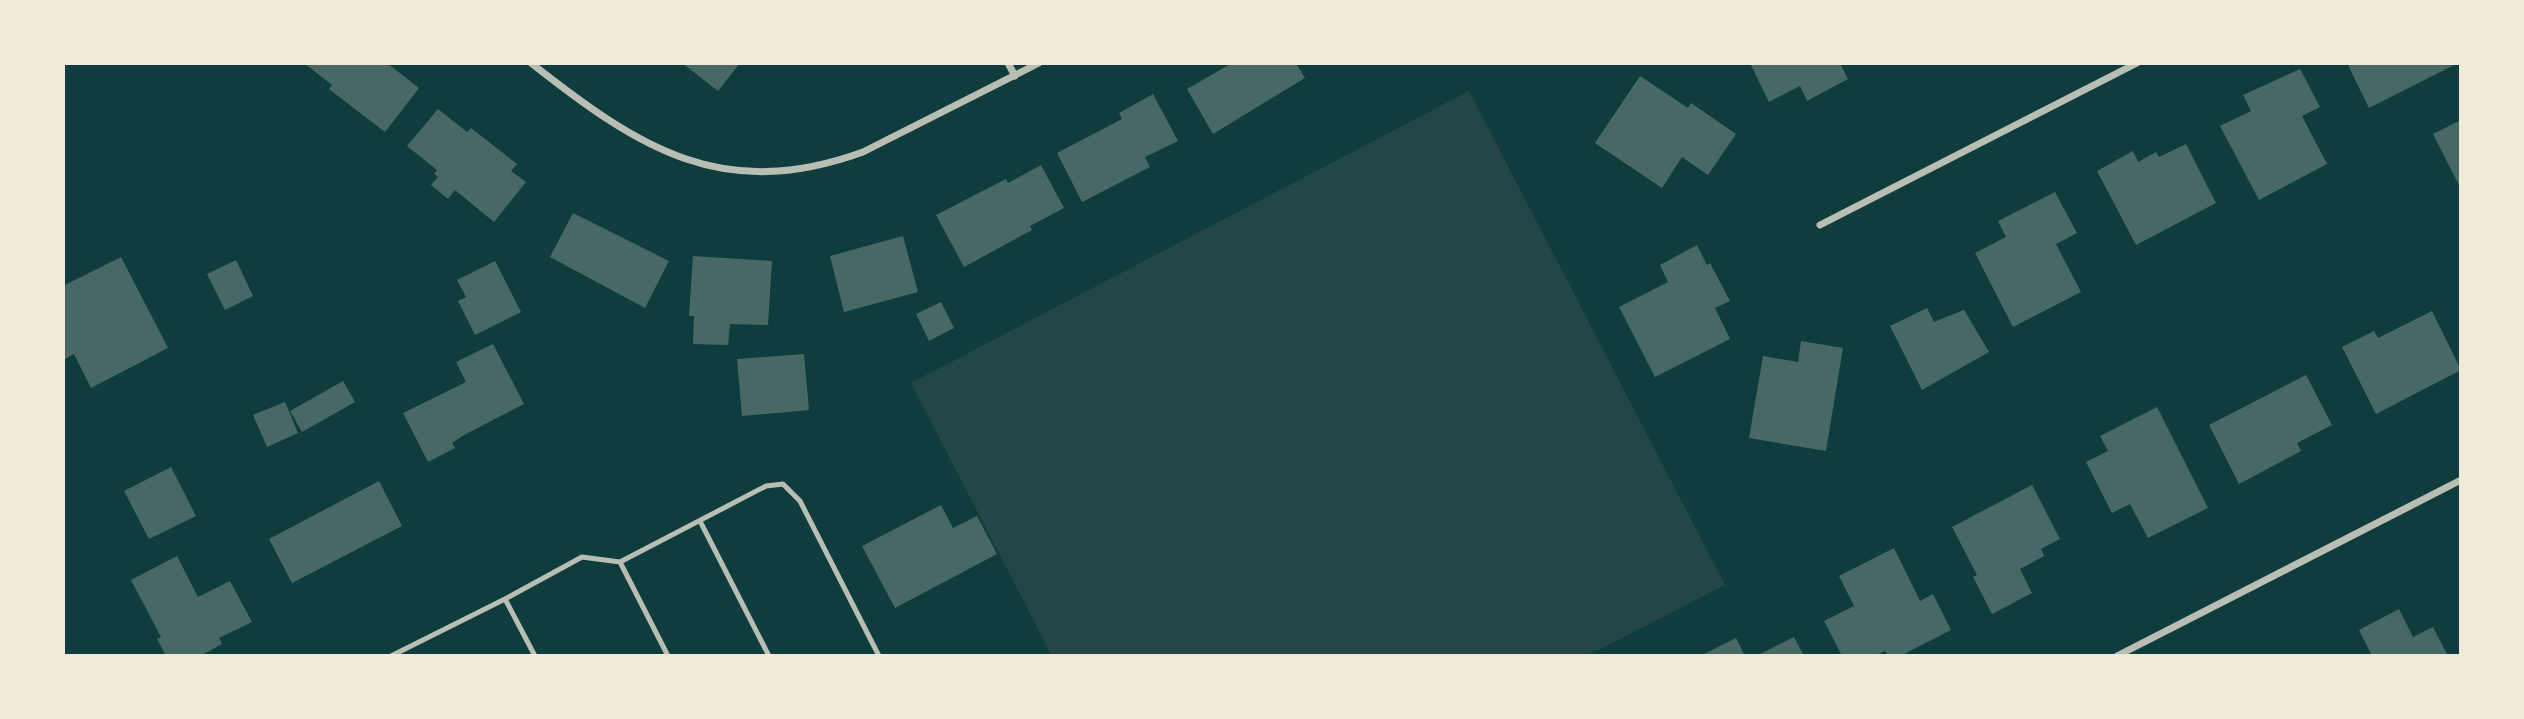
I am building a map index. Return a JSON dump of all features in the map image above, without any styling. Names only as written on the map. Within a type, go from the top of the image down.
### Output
[{"type":"street","points":[[531,63],[592,112],[635,138],[709,165],[760,172],[809,168],[863,152],[1039,63]]},
{"type":"street","points":[[1008,63],[1014,76]]},
{"type":"street","points":[[1821,225],[2137,63]]},
{"type":"street","points":[[2117,656],[2461,480]]},
{"type":"lane","points":[[391,656],[582,557],[620,562],[766,486],[783,484],[800,501],[879,656]]},
{"type":"lane","points":[[700,521],[769,656]]},
{"type":"lane","points":[[620,562],[668,656]]},
{"type":"lane","points":[[505,598],[536,656]]},
{"type":"shaded area","points":[[1469,91],[1725,585],[1587,656],[1052,656],[911,383]]},
{"type":"building","points":[[304,63],[387,63],[419,88],[385,132],[329,89],[332,85]]},
{"type":"building","points":[[682,63],[740,63],[718,91]]},
{"type":"building","points":[[1232,63],[1296,63],[1305,78],[1213,134],[1187,89]]},
{"type":"building","points":[[1750,63],[1840,63],[1848,79],[1807,101],[1800,86],[1769,102]]},
{"type":"building","points":[[2347,63],[2458,63],[2369,108]]},
{"type":"building","points":[[2300,69],[2320,107],[2302,116],[2327,164],[2259,200],[2220,126],[2251,111],[2243,95]]},
{"type":"building","points":[[1640,76],[1688,108],[1691,103],[1736,134],[1708,175],[1682,157],[1662,188],[1595,143]]},
{"type":"building","points":[[1153,94],[1178,141],[1145,157],[1150,167],[1082,202],[1057,153],[1122,119],[1119,113]]},
{"type":"building","points":[[438,109],[467,132],[471,128],[517,164],[511,171],[526,182],[494,222],[455,190],[448,199],[431,185],[438,177],[434,174],[437,170],[407,146]]},
{"type":"building","points":[[2461,120],[2461,189],[2433,134]]},
{"type":"building","points":[[2186,144],[2216,203],[2136,245],[2097,171],[2133,151],[2138,162],[2156,152],[2159,157]]},
{"type":"building","points":[[1041,165],[1064,208],[1030,226],[1032,230],[964,267],[936,215],[1006,179],[1008,183]]},
{"type":"building","points":[[2055,192],[2077,233],[2056,244],[2081,292],[2013,327],[1975,253],[2006,237],[1998,221]]},
{"type":"building","points":[[573,213],[669,261],[645,308],[550,257]]},
{"type":"building","points":[[903,236],[918,292],[844,312],[830,256]]},
{"type":"building","points":[[1697,245],[1730,301],[1715,308],[1730,339],[1655,377],[1619,307],[1668,282],[1660,265]]},
{"type":"building","points":[[693,256],[772,261],[768,325],[730,324],[728,345],[693,344],[694,316],[689,316]]},
{"type":"building","points":[[121,257],[168,348],[91,388],[74,354],[63,360],[63,286]]},
{"type":"building","points":[[236,260],[253,296],[225,310],[207,274]]},
{"type":"building","points":[[495,261],[521,312],[475,335],[458,301],[466,297],[457,280]]},
{"type":"building","points":[[941,302],[954,328],[929,341],[916,314]]},
{"type":"building","points":[[1927,308],[1934,322],[1964,310],[1989,352],[1922,390],[1890,326]]},
{"type":"building","points":[[2432,311],[2461,370],[2376,414],[2342,347],[2374,331],[2378,338]]},
{"type":"building","points":[[1801,341],[1843,348],[1826,451],[1749,438],[1763,356],[1798,362]]},
{"type":"building","points":[[493,344],[524,404],[464,435],[452,443],[455,448],[428,462],[403,413],[466,382],[456,362]]},
{"type":"building","points":[[804,354],[809,410],[742,416],[737,359]]},
{"type":"building","points":[[2306,375],[2332,425],[2297,443],[2301,451],[2239,484],[2209,425]]},
{"type":"building","points":[[343,381],[355,402],[302,432],[290,411]]},
{"type":"building","points":[[285,402],[298,433],[267,447],[253,415]]},
{"type":"building","points":[[2157,407],[2208,508],[2148,538],[2130,504],[2112,513],[2086,462],[2108,451],[2100,436]]},
{"type":"building","points":[[171,467],[196,516],[149,539],[124,491]]},
{"type":"building","points":[[379,481],[402,526],[292,583],[269,539]]},
{"type":"building","points":[[2032,485],[2060,539],[2041,549],[2044,556],[2020,569],[2032,593],[1992,614],[1973,577],[1977,575],[1952,527]]},
{"type":"building","points":[[941,505],[953,528],[977,516],[997,554],[895,608],[862,546]]},
{"type":"building","points":[[1894,548],[1920,601],[1933,594],[1951,630],[1900,656],[1888,656],[1885,651],[1875,656],[1842,656],[1824,621],[1854,606],[1839,576]]},
{"type":"building","points":[[177,556],[198,597],[230,581],[252,622],[219,638],[222,644],[200,656],[166,656],[157,639],[161,637],[131,580]]},
{"type":"building","points":[[2399,609],[2413,637],[2433,627],[2448,656],[2372,656],[2359,630]]},
{"type":"building","points":[[1794,637],[1804,656],[1756,656]]},
{"type":"building","points":[[1736,638],[1745,656],[1700,656]]}]
